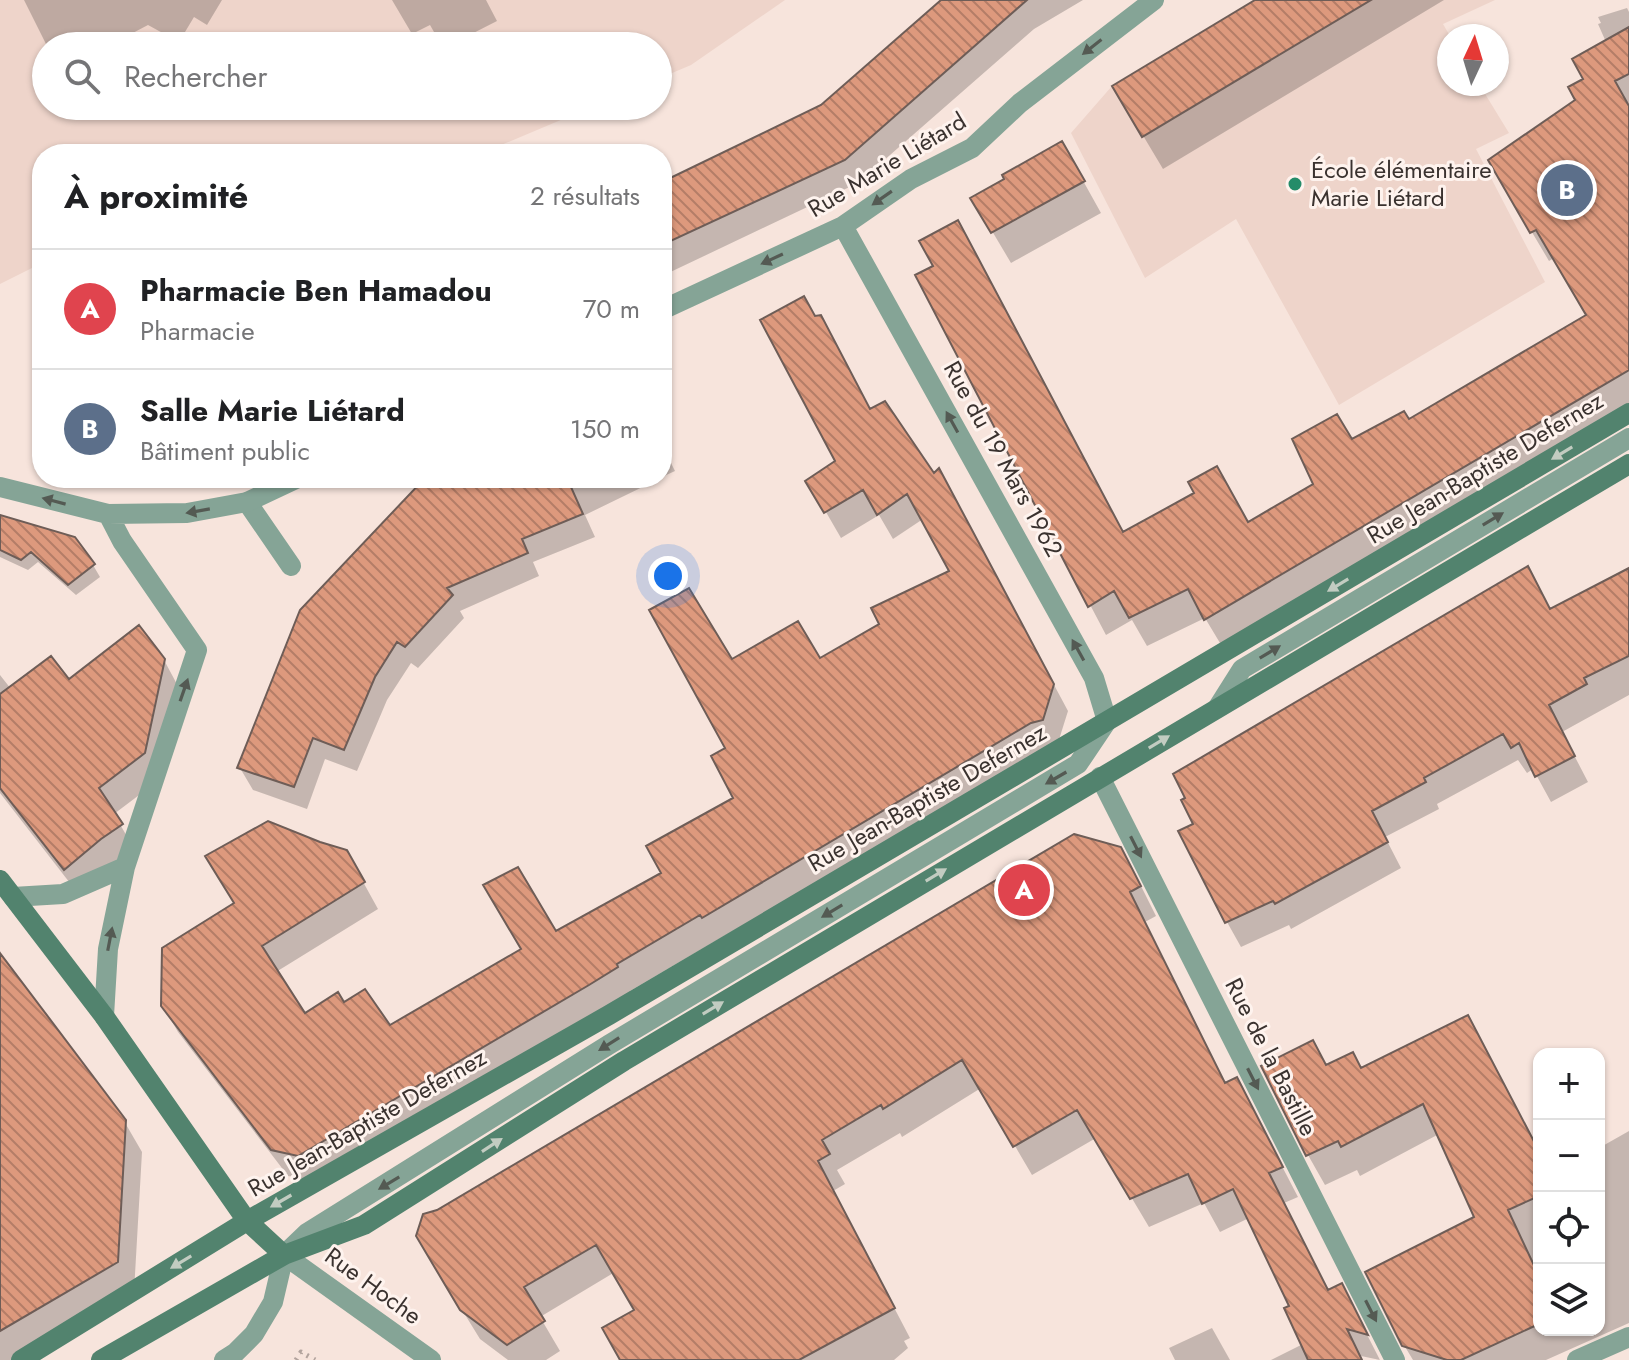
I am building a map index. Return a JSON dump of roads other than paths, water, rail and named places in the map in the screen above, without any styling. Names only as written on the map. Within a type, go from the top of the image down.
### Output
[{"type":"main road","name":"Rue Jean-Baptiste Defernez","points":[[21,1360],[247,1221],[609,1015],[1629,413]]},
{"type":"main road","points":[[101,1360],[284,1255],[364,1225],[624,1061],[1629,464]]},
{"type":"main road","points":[[0,880],[104,1016],[247,1221],[284,1255]]},
{"type":"street","name":"Rue Marie Liétard","points":[[672,305],[843,226],[911,179],[972,148],[1020,103],[1154,0]]},
{"type":"street","name":"Rue du 19 Mars 1962","points":[[843,226],[1094,678],[1107,721]]},
{"type":"street","points":[[1218,707],[1242,669],[1629,438]]},
{"type":"street","points":[[0,487],[108,514],[187,513],[247,502],[277,488]]},
{"type":"street","points":[[247,502],[291,566]]},
{"type":"street","points":[[104,1016],[108,949],[125,867],[197,650],[122,541],[108,514]]},
{"type":"street","points":[[224,1360],[254,1334],[273,1302],[284,1255],[307,1233],[610,1044],[1078,764],[1107,721]]},
{"type":"street","name":"Rue de la Bastille","points":[[1100,777],[1395,1360]]},
{"type":"street","points":[[13,897],[63,894],[125,867]]},
{"type":"street","name":"Rue Hoche","points":[[284,1255],[431,1360]]},
{"type":"street","points":[[1577,1360],[1629,1337]]},
{"type":"place","name":"École élémentaire Marie Liétard","points":[[1295,184]]},
{"type":"place","name":"Salle Marie Liétard","points":[[1567,190]]},
{"type":"place","name":"Pharmacie Ben Hamadou","points":[[1024,890]]}]
